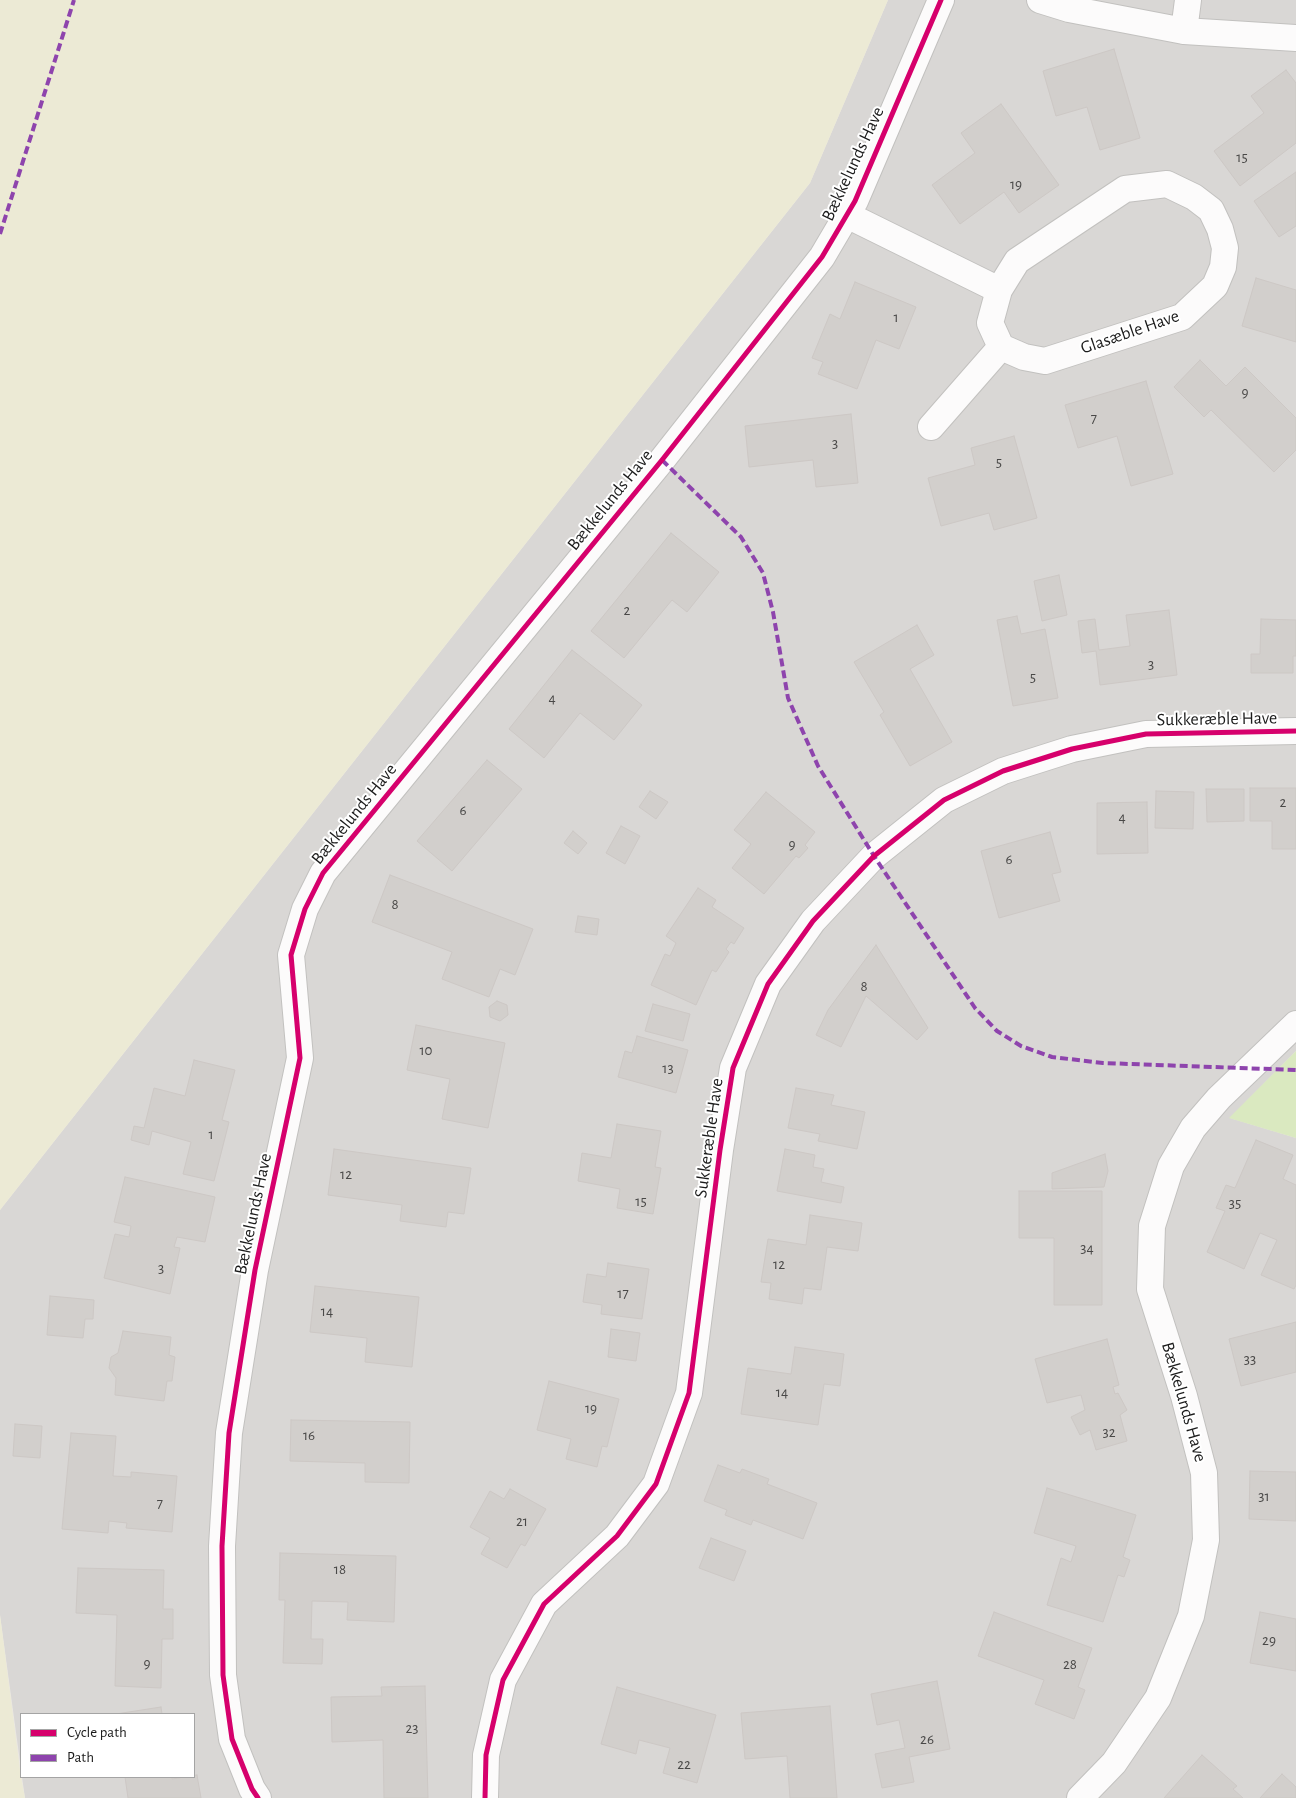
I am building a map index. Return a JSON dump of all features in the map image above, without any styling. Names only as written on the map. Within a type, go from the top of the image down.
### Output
[{"type":"street","name":"Bækkelunds Have","points":[[258,1798],[252,1790],[232,1739],[223,1675],[222,1546],[229,1433],[252,1289],[300,1058],[291,955],[304,909],[322,873],[662,460],[822,257],[855,201],[941,0]]},
{"type":"street","points":[[1040,0],[1069,9],[1184,31],[1296,38]]},
{"type":"street","points":[[1184,31],[1188,0]]},
{"type":"street","name":"Glasæble Have","points":[[1166,184],[1194,196],[1210,210],[1220,229],[1225,248],[1223,267],[1215,286],[1182,317],[1045,361],[1024,357],[1001,347],[990,323],[998,290],[1016,261],[1125,189],[1166,184]]},
{"type":"street","points":[[847,215],[998,290]]},
{"type":"street","points":[[931,428],[1001,347]]},
{"type":"street","name":"Sukkeræble Have","points":[[485,1798],[486,1755],[503,1680],[539,1613],[544,1604],[617,1536],[656,1484],[689,1393],[720,1150],[733,1068],[768,984],[814,921],[874,856],[944,800],[1003,771],[1072,749],[1146,734],[1296,732]]},
{"type":"street","name":"Bækkelunds Have","points":[[1080,1798],[1114,1763],[1158,1698],[1191,1616],[1206,1540],[1204,1473],[1184,1396],[1150,1289],[1152,1226],[1171,1166],[1193,1128],[1219,1098],[1296,1024]]},
{"type":"shaded area","points":[[0,0],[888,0],[810,183],[0,1210]]},
{"type":"shaded area","points":[[888,0],[1296,0],[1296,1051],[1230,1118],[1296,1138],[1296,1798],[25,1798],[22,1778],[195,1778],[195,1713],[20,1713],[20,1762],[0,1615],[0,1210],[810,183]]},
{"type":"shaded area","points":[[0,1615],[20,1778],[25,1798],[0,1798]]},
{"type":"green space","points":[[1296,1051],[1296,1138],[1229,1118]]},
{"type":"building","points":[[1114,49],[1140,138],[1100,150],[1087,107],[1056,116],[1043,71]]},
{"type":"building","points":[[1286,70],[1296,83],[1296,143],[1240,186],[1214,151],[1264,113],[1251,96]]},
{"type":"building","points":[[1001,104],[1059,185],[1019,213],[1004,192],[960,224],[932,185],[975,153],[961,133]]},
{"type":"building","points":[[1296,172],[1296,226],[1279,237],[1254,201]]},
{"type":"building","points":[[1256,278],[1296,290],[1296,342],[1242,326]]},
{"type":"building","points":[[855,282],[916,307],[899,349],[876,340],[857,389],[818,374],[823,362],[812,358],[830,314],[840,319]]},
{"type":"building","points":[[1200,360],[1226,386],[1245,367],[1296,418],[1296,450],[1274,472],[1211,410],[1204,417],[1174,387]]},
{"type":"building","points":[[1146,381],[1173,474],[1131,486],[1117,436],[1078,448],[1065,405]]},
{"type":"building","points":[[851,414],[858,483],[816,487],[813,460],[749,467],[745,426]]},
{"type":"building","points":[[1014,436],[1037,518],[994,530],[989,513],[941,526],[928,478],[975,465],[971,448]]},
{"type":"building","points":[[671,533],[719,572],[687,612],[672,600],[624,658],[591,631]]},
{"type":"building","points":[[1059,575],[1067,615],[1042,621],[1034,581]]},
{"type":"building","points":[[1169,610],[1177,675],[1100,685],[1096,651],[1082,653],[1078,621],[1095,619],[1099,650],[1130,646],[1126,615]]},
{"type":"building","points":[[1017,616],[1021,634],[1045,629],[1058,698],[1013,706],[997,620]]},
{"type":"building","points":[[1261,619],[1296,620],[1296,656],[1293,656],[1293,673],[1251,673],[1251,654],[1260,654]]},
{"type":"building","points":[[917,625],[934,655],[910,669],[952,742],[910,766],[880,715],[884,712],[854,662]]},
{"type":"building","points":[[572,650],[642,705],[614,740],[580,713],[544,758],[509,729]]},
{"type":"building","points":[[487,760],[522,789],[452,871],[417,841]]},
{"type":"building","points":[[1250,788],[1296,788],[1296,849],[1272,849],[1272,821],[1250,821]]},
{"type":"building","points":[[1206,789],[1244,789],[1244,821],[1207,822]]},
{"type":"building","points":[[650,791],[668,802],[656,819],[639,807]]},
{"type":"building","points":[[1156,791],[1194,792],[1193,829],[1155,828]]},
{"type":"building","points":[[766,792],[815,832],[805,845],[808,848],[799,858],[796,856],[764,894],[732,868],[751,844],[734,830]]},
{"type":"building","points":[[1147,802],[1148,853],[1097,854],[1097,803]]},
{"type":"building","points":[[621,826],[640,836],[625,864],[606,853]]},
{"type":"building","points":[[573,831],[587,843],[578,854],[564,843]]},
{"type":"building","points":[[1050,832],[1061,872],[1052,874],[1060,901],[999,918],[981,851]]},
{"type":"building","points":[[390,875],[533,929],[515,975],[500,969],[489,997],[442,979],[452,952],[372,922]]},
{"type":"building","points":[[698,888],[716,900],[712,907],[744,928],[734,944],[731,942],[726,949],[729,952],[716,972],[712,970],[696,1005],[651,985],[665,954],[670,956],[676,943],[666,936]]},
{"type":"building","points":[[578,916],[599,919],[597,935],[575,932]]},
{"type":"building","points":[[876,945],[928,1028],[917,1040],[866,996],[841,1047],[816,1035],[828,1010]]},
{"type":"building","points":[[497,1001],[507,1005],[508,1015],[500,1021],[490,1017],[489,1007]]},
{"type":"building","points":[[653,1004],[690,1014],[683,1041],[645,1031]]},
{"type":"building","points":[[416,1025],[505,1043],[488,1128],[442,1119],[450,1079],[407,1070]]},
{"type":"building","points":[[637,1036],[688,1050],[676,1093],[618,1077],[625,1051],[632,1053]]},
{"type":"building","points":[[194,1060],[235,1070],[222,1120],[229,1122],[214,1181],[183,1174],[191,1142],[152,1131],[149,1145],[131,1140],[134,1126],[144,1128],[154,1088],[185,1096]]},
{"type":"building","points":[[796,1088],[834,1095],[831,1105],[865,1112],[857,1149],[818,1141],[820,1134],[788,1128]]},
{"type":"building","points":[[617,1124],[661,1131],[655,1167],[661,1168],[653,1214],[617,1208],[620,1189],[578,1181],[582,1153],[611,1158]]},
{"type":"building","points":[[1256,1140],[1293,1155],[1283,1179],[1296,1185],[1296,1285],[1294,1289],[1261,1275],[1277,1240],[1260,1233],[1244,1269],[1207,1252],[1225,1211],[1216,1208],[1226,1185],[1235,1188]]},
{"type":"building","points":[[334,1149],[471,1168],[464,1214],[448,1212],[446,1227],[400,1221],[402,1205],[328,1195]]},
{"type":"building","points":[[785,1149],[815,1155],[813,1167],[824,1169],[821,1182],[844,1187],[841,1203],[777,1191]]},
{"type":"building","points":[[1105,1154],[1108,1171],[1104,1187],[1052,1189],[1052,1173]]},
{"type":"building","points":[[125,1177],[215,1197],[205,1242],[177,1237],[174,1247],[180,1248],[170,1294],[104,1278],[115,1234],[129,1237],[131,1226],[114,1222]]},
{"type":"building","points":[[1019,1191],[1102,1191],[1102,1305],[1054,1305],[1054,1238],[1019,1238]]},
{"type":"building","points":[[810,1215],[862,1223],[858,1251],[827,1247],[821,1290],[804,1288],[802,1304],[769,1299],[771,1283],[761,1282],[768,1239],[806,1245]]},
{"type":"building","points":[[608,1263],[649,1269],[642,1319],[601,1314],[602,1305],[583,1302],[587,1274],[606,1277]]},
{"type":"building","points":[[315,1286],[419,1297],[412,1367],[365,1362],[367,1338],[310,1332]]},
{"type":"building","points":[[50,1296],[94,1300],[93,1319],[85,1319],[83,1338],[47,1335]]},
{"type":"building","points":[[1296,1322],[1296,1372],[1241,1386],[1229,1339]]},
{"type":"building","points":[[611,1329],[640,1333],[636,1361],[608,1357]]},
{"type":"building","points":[[123,1331],[171,1337],[169,1355],[175,1357],[172,1381],[167,1381],[164,1401],[115,1395],[116,1378],[109,1368],[111,1357],[118,1353]]},
{"type":"building","points":[[1107,1339],[1119,1385],[1113,1387],[1115,1394],[1118,1393],[1127,1410],[1120,1415],[1127,1441],[1096,1450],[1090,1430],[1080,1435],[1071,1417],[1085,1410],[1081,1395],[1047,1403],[1035,1359]]},
{"type":"building","points":[[795,1347],[844,1354],[840,1386],[824,1384],[818,1425],[741,1414],[748,1368],[791,1374]]},
{"type":"building","points":[[549,1381],[619,1399],[607,1447],[602,1446],[597,1467],[566,1459],[571,1439],[537,1430]]},
{"type":"building","points":[[291,1420],[410,1422],[409,1483],[365,1482],[365,1463],[290,1461]]},
{"type":"building","points":[[15,1424],[42,1426],[40,1458],[13,1456]]},
{"type":"building","points":[[71,1433],[116,1436],[113,1476],[131,1477],[131,1472],[177,1476],[172,1532],[126,1528],[127,1523],[109,1521],[108,1533],[62,1529]]},
{"type":"building","points":[[718,1465],[740,1473],[742,1469],[769,1479],[767,1484],[817,1503],[803,1539],[753,1520],[751,1525],[725,1515],[727,1510],[704,1501]]},
{"type":"building","points":[[1250,1471],[1296,1472],[1296,1521],[1249,1519]]},
{"type":"building","points":[[1047,1488],[1136,1515],[1123,1557],[1130,1560],[1124,1577],[1118,1575],[1103,1622],[1047,1605],[1061,1558],[1071,1562],[1076,1546],[1034,1533]]},
{"type":"building","points":[[510,1489],[546,1509],[525,1546],[521,1544],[507,1568],[481,1554],[490,1538],[470,1527],[490,1491],[504,1499]]},
{"type":"building","points":[[711,1538],[746,1551],[734,1581],[699,1568]]},
{"type":"building","points":[[280,1553],[396,1556],[394,1622],[347,1620],[348,1602],[312,1601],[311,1639],[323,1639],[322,1664],[283,1663],[285,1600],[279,1600]]},
{"type":"building","points":[[78,1568],[164,1570],[163,1609],[173,1609],[173,1639],[162,1639],[161,1688],[115,1686],[117,1615],[76,1613]]},
{"type":"building","points":[[994,1612],[1092,1648],[1078,1687],[1085,1690],[1074,1719],[1035,1704],[1044,1680],[978,1656]]},
{"type":"building","points":[[1260,1612],[1296,1619],[1296,1671],[1250,1663]]},
{"type":"building","points":[[937,1681],[950,1749],[909,1757],[914,1782],[882,1788],[875,1754],[905,1748],[899,1720],[877,1725],[871,1694]]},
{"type":"building","points":[[425,1686],[428,1798],[384,1798],[383,1740],[332,1742],[331,1697],[382,1696],[381,1687]]},
{"type":"building","points":[[617,1687],[716,1715],[697,1783],[663,1773],[670,1748],[639,1740],[636,1754],[601,1744]]},
{"type":"building","points":[[830,1706],[837,1798],[790,1798],[787,1756],[745,1759],[741,1713]]},
{"type":"building","points":[[161,1707],[162,1713],[122,1713]]},
{"type":"building","points":[[1202,1755],[1237,1786],[1233,1789],[1243,1798],[1164,1798]]},
{"type":"building","points":[[1282,1774],[1296,1787],[1296,1798],[1260,1798]]},
{"type":"building","points":[[197,1775],[201,1798],[128,1798],[125,1778],[172,1779],[195,1778]]},
{"type":"marked path","points":[[0,234],[74,0]]},
{"type":"marked path","points":[[662,460],[741,537],[763,573],[773,612],[788,698],[818,766],[874,856],[975,1008],[997,1031],[1021,1046],[1052,1057],[1103,1063],[1296,1070]]},
{"type":"cycle path","points":[[258,1798],[252,1789],[232,1739],[223,1675],[222,1546],[229,1433],[255,1270],[300,1058],[291,955],[305,909],[323,873],[662,460],[822,257],[855,201],[941,0]]},
{"type":"cycle path","points":[[485,1798],[486,1755],[503,1680],[544,1604],[617,1536],[656,1484],[689,1393],[720,1150],[733,1068],[768,984],[813,921],[874,856],[944,800],[1003,771],[1072,749],[1146,734],[1296,731]]}]
